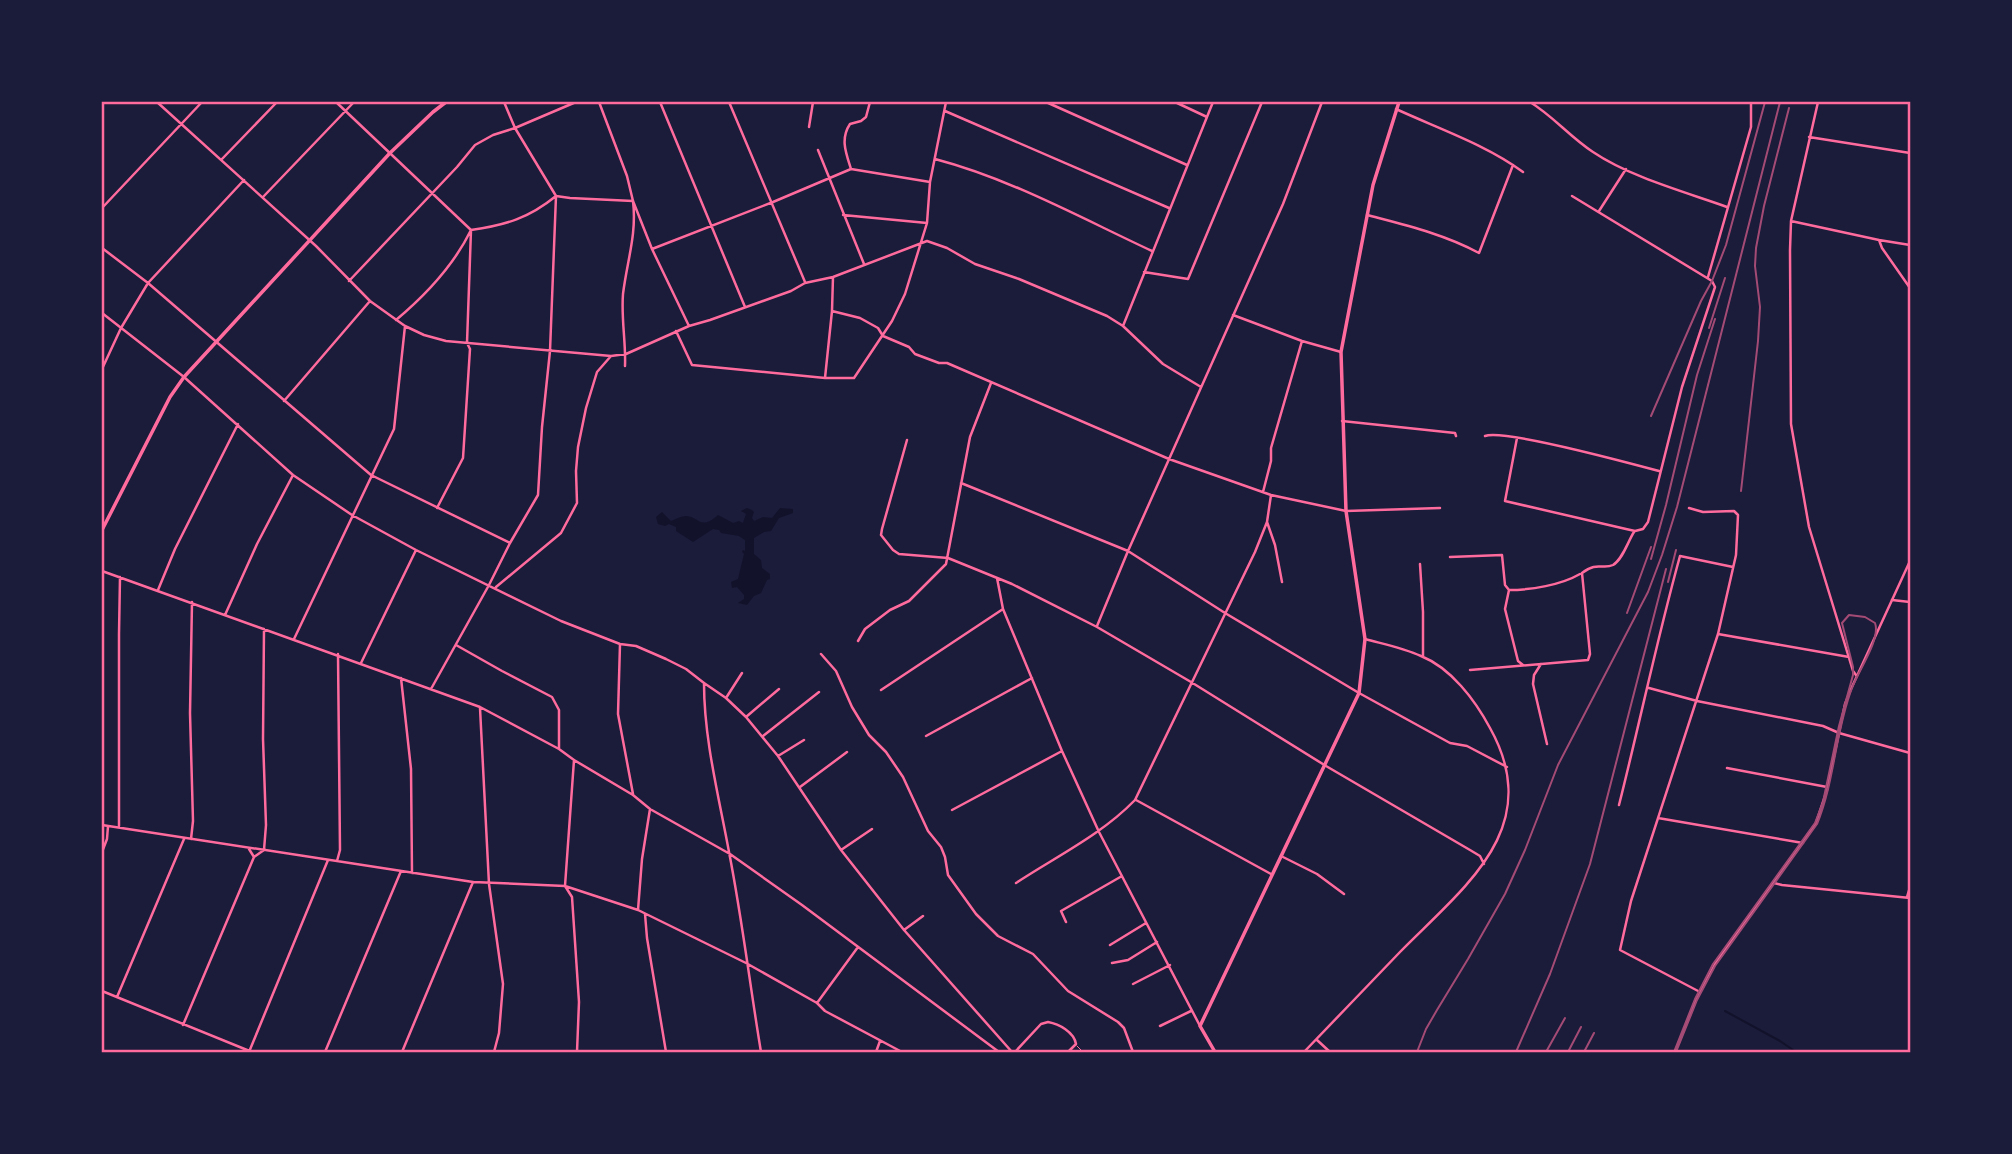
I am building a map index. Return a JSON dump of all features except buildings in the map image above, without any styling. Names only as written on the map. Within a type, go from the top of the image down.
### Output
[{"type":"main road","points":[[102,530],[170,397],[184,377],[390,153],[446,102]]},
{"type":"main road","points":[[1215,1052],[1200,1026],[1359,694],[1365,639],[1346,511],[1341,352],[1373,184],[1399,102]]},
{"type":"street","points":[[157,102],[263,197],[370,301],[405,326],[424,335],[446,341],[550,351],[611,356],[626,354],[689,326],[791,291],[805,283],[833,277],[927,241],[947,248],[975,264],[1019,279],[1107,316],[1163,364],[1201,387]]},
{"type":"street","points":[[102,208],[202,102]]},
{"type":"street","points":[[222,159],[277,102]]},
{"type":"street","points":[[336,102],[471,230],[467,342],[470,349],[463,458],[437,508]]},
{"type":"street","points":[[263,197],[354,102]]},
{"type":"street","points":[[431,689],[538,495],[550,351],[556,196],[515,128],[504,102]]},
{"type":"street","points":[[349,281],[475,145],[493,135],[576,102]]},
{"type":"street","points":[[599,102],[652,249],[689,326]]},
{"type":"street","points":[[660,102],[745,307]]},
{"type":"street","points":[[729,102],[805,283]]},
{"type":"street","points":[[809,127],[813,102]]},
{"type":"street","points":[[851,169],[844,148],[844,135],[850,124],[866,117],[870,102]]},
{"type":"street","points":[[676,331],[692,365],[825,378],[854,378],[901,306],[927,223],[930,182],[946,102]]},
{"type":"street","points":[[1046,102],[1187,165]]},
{"type":"street","points":[[1175,102],[1207,117]]},
{"type":"street","points":[[1123,327],[1213,102]]},
{"type":"street","points":[[1144,272],[1188,279],[1262,102]]},
{"type":"street","points":[[1097,627],[1128,551],[1283,204],[1322,102]]},
{"type":"street","points":[[1530,102],[1545,111],[1568,134],[1595,153],[1626,169],[1727,207]]},
{"type":"street","points":[[1707,278],[1751,127],[1751,102]]},
{"type":"street","points":[[1818,102],[1791,221],[1791,424],[1809,527],[1856,675]]},
{"type":"street","points":[[1396,110],[1468,141],[1522,172]]},
{"type":"street","points":[[945,111],[1169,208]]},
{"type":"street","points":[[1809,136],[1910,153]]},
{"type":"street","points":[[818,150],[864,264]]},
{"type":"street","points":[[935,159],[959,165],[1010,185],[1152,251]]},
{"type":"street","points":[[1367,215],[1424,230],[1479,253],[1513,165]]},
{"type":"street","points":[[652,249],[851,169],[930,182]]},
{"type":"street","points":[[1599,211],[1626,169]]},
{"type":"street","points":[[102,369],[121,328],[148,283],[244,180]]},
{"type":"street","points":[[471,230],[514,221],[539,209],[556,196],[633,201]]},
{"type":"street","points":[[1517,438],[1505,501],[1635,531],[1643,529],[1648,523],[1682,387],[1715,287],[1712,281],[1572,196]]},
{"type":"street","points":[[625,366],[623,296],[634,233],[633,201]]},
{"type":"street","points":[[844,215],[927,223]]},
{"type":"street","points":[[1791,221],[1910,245]]},
{"type":"street","points":[[396,320],[449,268],[471,230]]},
{"type":"street","points":[[1879,240],[1910,288]]},
{"type":"street","points":[[102,248],[148,283],[371,475],[510,543]]},
{"type":"street","points":[[825,378],[833,277]]},
{"type":"street","points":[[284,401],[370,301]]},
{"type":"street","points":[[832,311],[860,318],[878,328],[883,336],[909,346],[915,354],[939,363],[947,363],[1169,459],[1271,495],[1346,511],[1440,508]]},
{"type":"street","points":[[102,313],[184,377],[293,475],[352,515],[416,550],[561,621],[620,644],[636,646],[659,655],[685,669],[726,698],[779,756],[841,850],[904,930],[1013,1052],[1041,1024],[1048,1021],[1075,1038],[1076,1044],[1068,1052]]},
{"type":"street","points":[[1233,315],[1341,352]]},
{"type":"street","points":[[294,639],[394,429],[405,326]]},
{"type":"street","points":[[1263,492],[1271,461],[1271,448],[1303,341]]},
{"type":"street","points":[[495,588],[561,533],[577,503],[576,471],[583,421],[597,372],[611,356]]},
{"type":"street","points":[[858,641],[865,629],[879,617],[909,601],[946,564],[970,437],[991,383]]},
{"type":"street","points":[[1342,421],[1455,433],[1456,436]]},
{"type":"street","points":[[158,590],[175,549],[238,424]]},
{"type":"street","points":[[1485,436],[1491,434],[1517,438],[1661,471]]},
{"type":"street","points":[[907,440],[881,535],[893,550],[899,554],[948,558],[1012,584],[1097,627],[1480,856],[1484,864]]},
{"type":"street","points":[[225,615],[257,544],[293,475]]},
{"type":"street","points":[[961,483],[1128,551],[1359,694],[1450,743],[1467,746],[1507,767]]},
{"type":"street","points":[[1016,883],[1099,832],[1118,818],[1135,800],[1255,552],[1267,522],[1271,495]]},
{"type":"street","points":[[1689,508],[1703,512],[1734,511],[1738,515],[1736,555],[1718,634],[1631,901],[1620,950],[1700,992]]},
{"type":"street","points":[[1267,522],[1275,545],[1282,582]]},
{"type":"street","points":[[1450,556],[1502,555],[1504,585],[1509,590],[1519,590],[1569,580],[1596,565],[1615,564],[1635,531]]},
{"type":"street","points":[[361,664],[416,550]]},
{"type":"street","points":[[1619,805],[1658,634],[1680,556],[1733,567]]},
{"type":"street","points":[[1675,1052],[1700,992],[1721,953],[1816,824],[1828,787],[1845,704],[1910,561]]},
{"type":"street","points":[[1420,564],[1423,656]]},
{"type":"street","points":[[102,570],[480,707],[559,749],[574,761],[633,795],[650,809],[730,854],[999,1052]]},
{"type":"street","points":[[1470,670],[1588,660],[1590,654],[1582,573]]},
{"type":"street","points":[[119,827],[120,577]]},
{"type":"street","points":[[996,578],[1003,609],[1062,751],[1099,832],[1200,1026]]},
{"type":"street","points":[[1509,590],[1505,609],[1518,661],[1523,665]]},
{"type":"street","points":[[1892,600],[1910,602]]},
{"type":"street","points":[[191,839],[192,602]]},
{"type":"street","points":[[881,690],[1003,609]]},
{"type":"street","points":[[264,629],[264,850]]},
{"type":"street","points":[[1718,634],[1849,657]]},
{"type":"street","points":[[1304,1052],[1467,885],[1484,864],[1501,833],[1508,806],[1507,767],[1501,746],[1466,692],[1450,675],[1423,656],[1365,639]]},
{"type":"street","points":[[620,644],[618,714],[633,795]]},
{"type":"street","points":[[456,645],[552,697],[559,710],[559,749]]},
{"type":"street","points":[[337,861],[340,850],[338,654]]},
{"type":"street","points":[[821,654],[836,671],[852,707],[869,735],[886,752],[903,777],[928,831],[941,847],[948,875],[976,914],[998,936],[1033,954],[1068,991],[1118,1021],[1124,1028],[1133,1052]]},
{"type":"street","points":[[1541,664],[1534,675],[1533,684],[1547,744]]},
{"type":"street","points":[[726,698],[742,673]]},
{"type":"street","points":[[401,678],[411,769],[412,873]]},
{"type":"street","points":[[926,736],[1032,678]]},
{"type":"street","points":[[704,683],[714,778],[730,854],[761,1052]]},
{"type":"street","points":[[1648,687],[1697,701],[1824,726],[1839,733],[1910,752]]},
{"type":"street","points":[[746,717],[779,689]]},
{"type":"street","points":[[763,736],[819,692]]},
{"type":"street","points":[[480,707],[489,884],[503,984],[499,1033],[494,1052]]},
{"type":"street","points":[[779,756],[804,740]]},
{"type":"street","points":[[952,810],[1062,751]]},
{"type":"street","points":[[800,787],[848,752]]},
{"type":"street","points":[[574,761],[565,886],[572,897],[579,989],[577,1052]]},
{"type":"street","points":[[1727,768],[1828,787]]},
{"type":"street","points":[[1135,800],[1271,874]]},
{"type":"street","points":[[638,910],[650,809]]},
{"type":"street","points":[[1658,818],[1803,843]]},
{"type":"street","points":[[102,825],[472,883],[565,886],[638,910],[746,963],[817,1003],[825,1011],[902,1052]]},
{"type":"street","points":[[102,852],[108,826]]},
{"type":"street","points":[[841,850],[872,829]]},
{"type":"street","points":[[117,997],[184,838]]},
{"type":"street","points":[[248,848],[254,857]]},
{"type":"street","points":[[183,1025],[254,857],[264,850]]},
{"type":"street","points":[[1280,856],[1317,874],[1344,894]]},
{"type":"street","points":[[102,990],[251,1052],[328,860]]},
{"type":"street","points":[[325,1052],[401,871]]},
{"type":"street","points":[[1066,922],[1062,911],[1122,876]]},
{"type":"street","points":[[402,1052],[472,883]]},
{"type":"street","points":[[1774,883],[1909,897],[1910,887]]},
{"type":"street","points":[[645,914],[666,1052]]},
{"type":"street","points":[[904,930],[923,916]]},
{"type":"street","points":[[1110,945],[1146,923]]},
{"type":"street","points":[[1112,963],[1128,961],[1157,942]]},
{"type":"street","points":[[817,1003],[858,947]]},
{"type":"street","points":[[1133,984],[1170,965]]},
{"type":"street","points":[[1160,1026],[1193,1010]]},
{"type":"street","points":[[1317,1040],[1330,1052]]},
{"type":"street","points":[[876,1052],[880,1041]]},
{"type":"lane","points":[[1076,1044],[1083,1052]]},
{"type":"shaded area","points":[[747,508],[754,512],[754,521],[763,517],[772,518],[780,508],[793,509],[793,513],[779,518],[771,531],[754,538],[754,554],[761,560],[762,568],[770,574],[770,579],[761,593],[754,596],[747,605],[738,603],[744,599],[744,595],[737,587],[732,588],[731,582],[738,579],[745,540],[713,529],[693,542],[676,531],[676,527],[658,524],[656,517],[662,512],[671,521],[686,516],[704,523],[718,515],[733,523],[743,523],[746,514],[741,511]]},
{"type":"waterway","points":[[1725,1011],[1796,1052]]},
{"type":"tram line","points":[[1674,1052],[1695,999],[1713,964],[1815,823],[1823,802],[1853,675],[1842,623],[1849,615],[1865,617],[1875,623],[1875,638],[1846,705],[1828,790],[1817,824],[1715,966],[1697,1000],[1676,1052]]},
{"type":"railway","points":[[1651,416],[1726,245],[1765,102]]},
{"type":"railway","points":[[1417,1052],[1426,1029],[1505,894],[1558,765],[1648,592],[1677,507],[1780,102]]},
{"type":"railway","points":[[1741,491],[1758,341],[1760,307],[1755,266],[1756,248],[1789,108]]},
{"type":"railway","points":[[1709,328],[1725,278]]},
{"type":"railway","points":[[1651,559],[1697,375],[1715,319]]},
{"type":"railway","points":[[1627,613],[1651,547]]},
{"type":"railway","points":[[1668,582],[1676,550]]},
{"type":"railway","points":[[1516,1052],[1550,974],[1590,864],[1666,569]]},
{"type":"railway","points":[[1546,1052],[1565,1018]]},
{"type":"railway","points":[[1568,1052],[1581,1027]]},
{"type":"railway","points":[[1584,1052],[1594,1033]]}]
